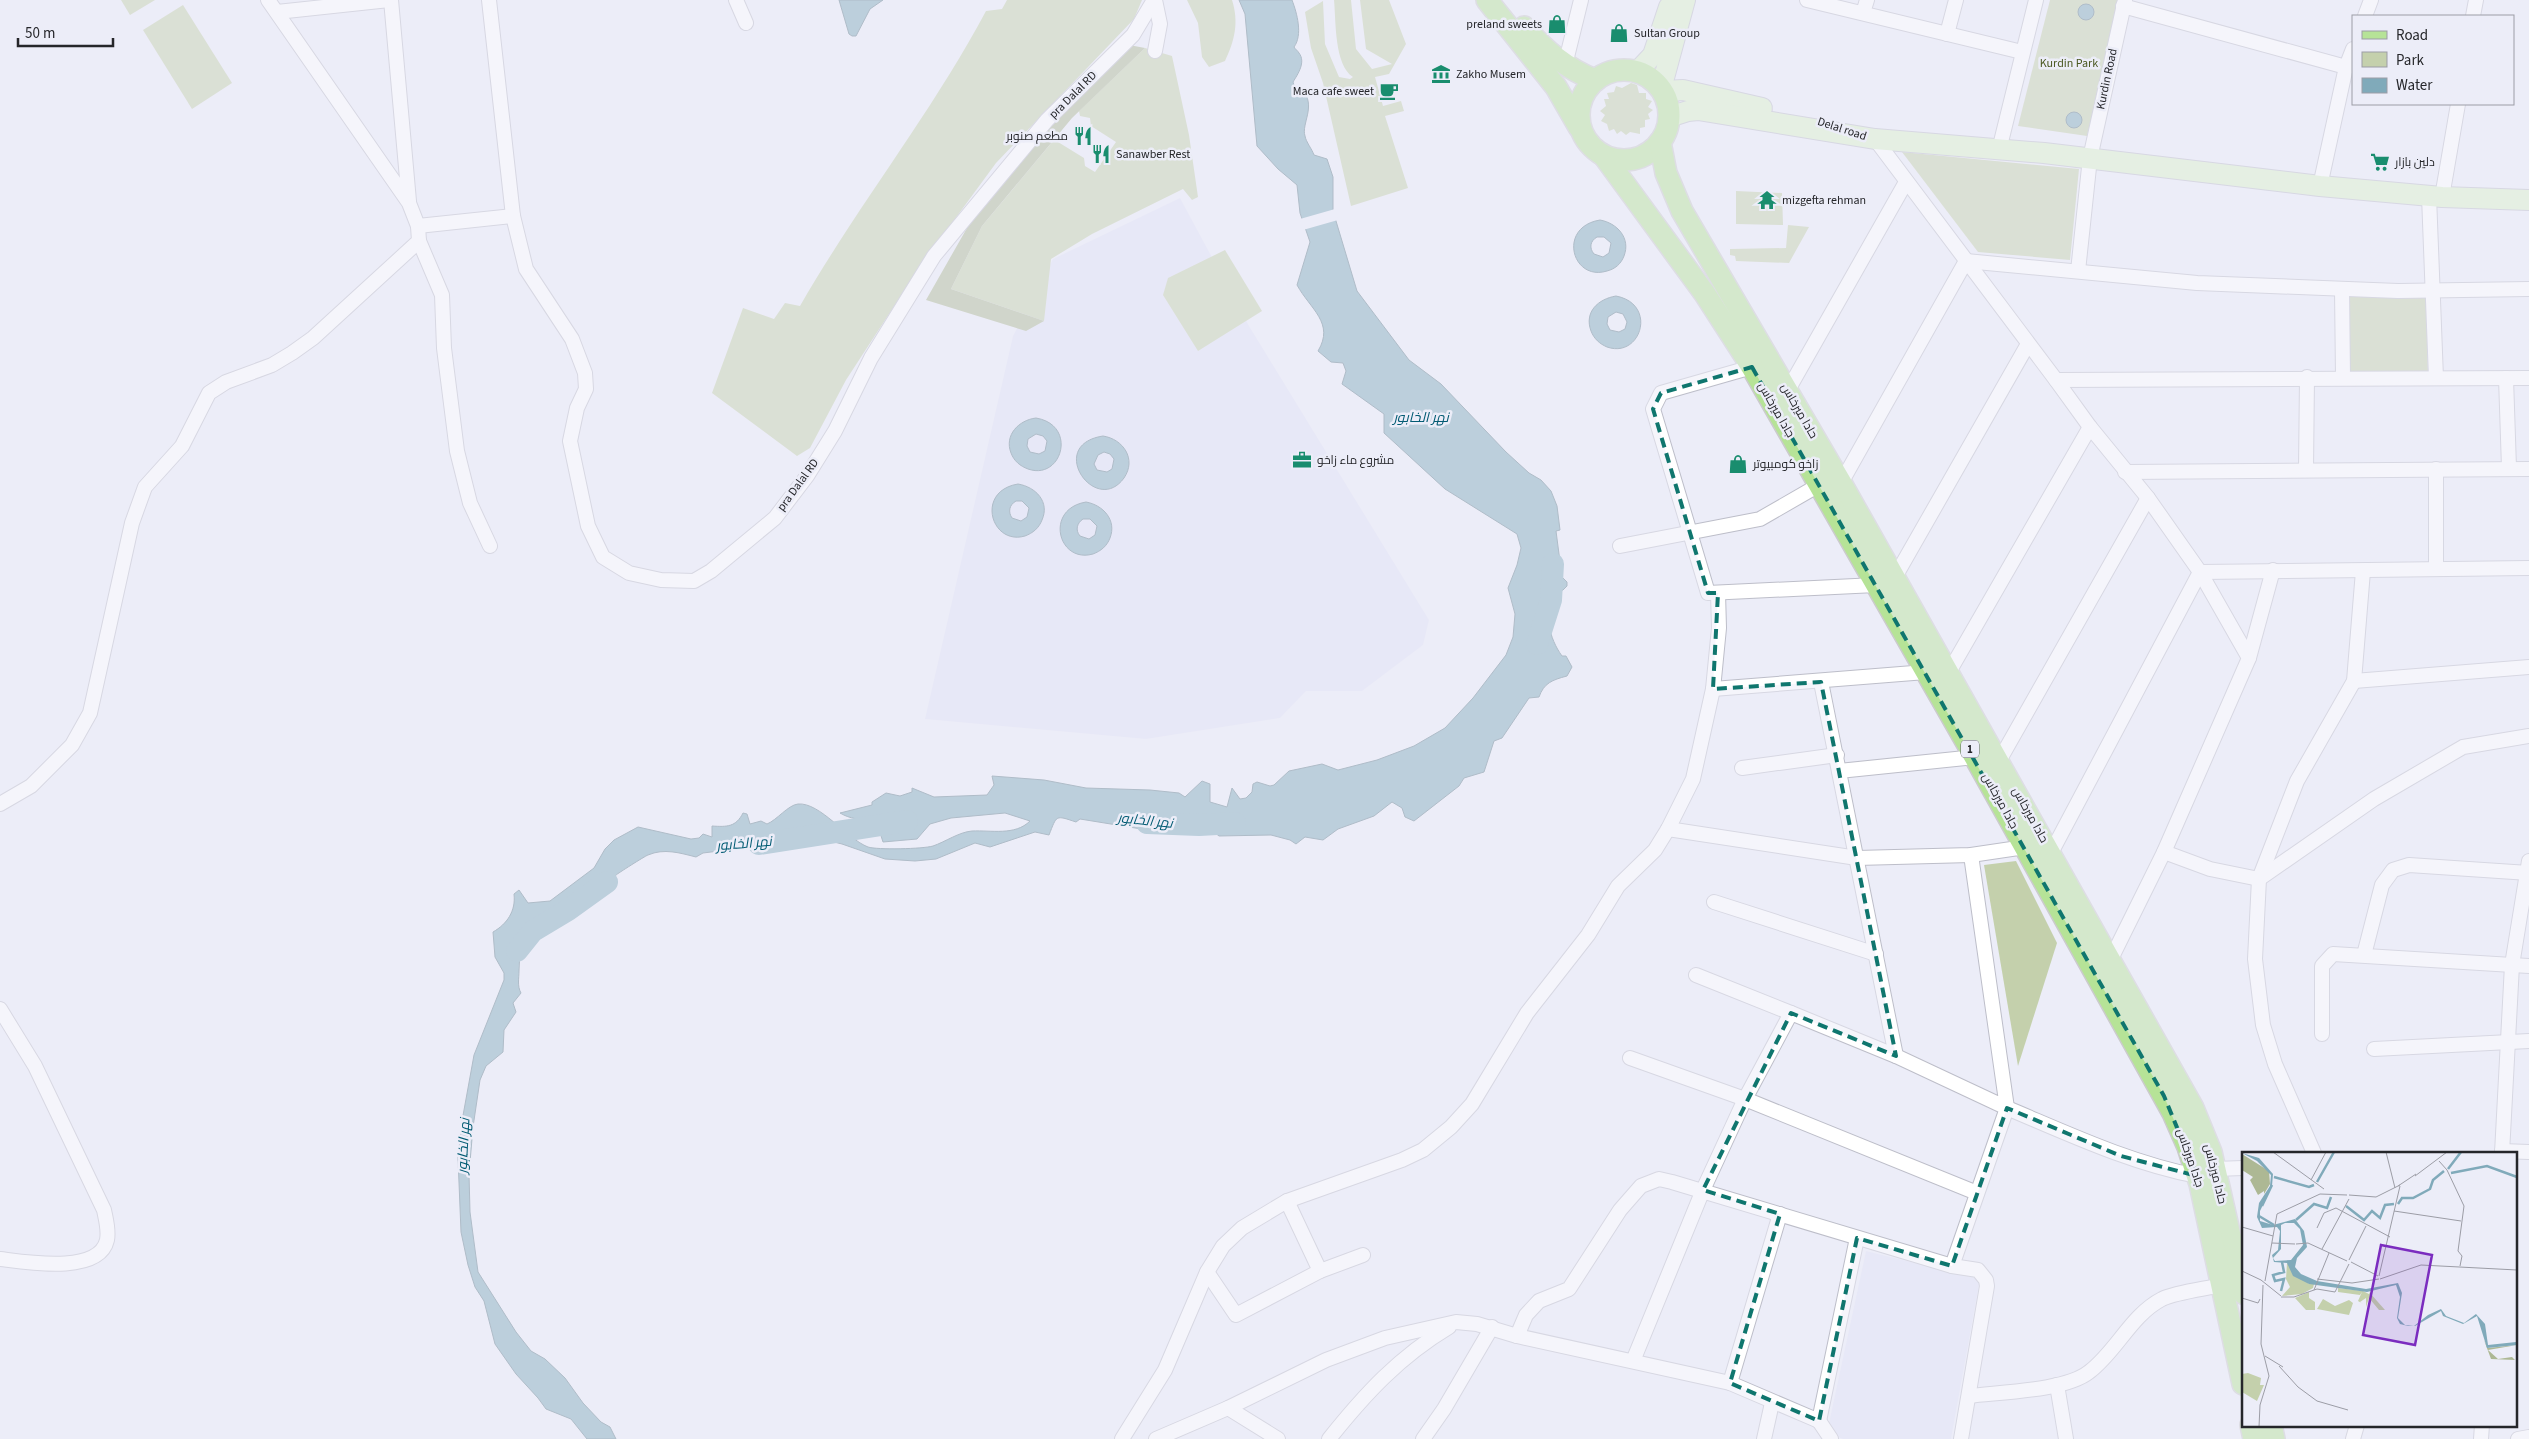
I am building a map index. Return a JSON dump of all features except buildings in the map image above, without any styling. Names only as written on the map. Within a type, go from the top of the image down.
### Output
[{"type":"main road","points":[[1487,0],[1556,87],[1587,141],[1604,156],[1619,160],[1635,159],[1649,153],[1660,142],[1667,130],[1669,117],[1669,108],[1662,90],[1648,76],[1638,71],[1611,71],[1595,80],[1583,95],[1580,104],[1580,123],[1587,141]]},
{"type":"main road","points":[[1504,0],[1542,46],[1564,65],[1595,80]]},
{"type":"main road","points":[[1638,71],[1653,55],[1671,0]]},
{"type":"main road","points":[[1662,90],[1685,0]]},
{"type":"main road","name":"Delal road","points":[[1662,90],[1683,90],[1831,124],[1875,140]]},
{"type":"main road","name":"Delal road","points":[[1669,117],[1698,110],[1875,140]]},
{"type":"main road","points":[[1875,140],[2090,158],[2320,186],[2435,196],[2529,200]]},
{"type":"main road","points":[[1660,142],[1666,173],[1682,211],[1760,362]]},
{"type":"main road","name":"جادا ميرخاس","points":[[1604,156],[1705,294],[1760,362],[1819,485],[1886,581],[1926,672],[2173,1113],[2188,1147],[2206,1172],[2222,1285],[2242,1379]]},
{"type":"main road","name":"حادا ميرخاس","points":[[1760,362],[1788,390],[1841,483],[1886,581],[1949,672],[2193,1108],[2211,1152],[2206,1172],[2242,1290]]},
{"type":"main road","points":[[2251,1426],[2254,1439]]},
{"type":"main road","points":[[2271,1426],[2274,1439]]},
{"type":"street","points":[[268,0],[409,203],[418,226],[419,241],[442,295],[444,348],[457,451],[470,503],[490,546]]},
{"type":"street","points":[[276,12],[390,0],[409,203]]},
{"type":"street","name":"pra Dalal RD","points":[[489,0],[513,216],[526,269],[572,339],[585,373],[586,389],[577,408],[570,441],[588,526],[603,557],[629,573],[661,580],[694,581],[711,571],[775,518],[807,476],[835,430],[871,358],[934,256],[1047,120],[1133,35],[1155,0]]},
{"type":"street","points":[[736,0],[746,23]]},
{"type":"street","points":[[1155,0],[1160,24],[1155,51]]},
{"type":"street","points":[[1564,65],[1581,0]]},
{"type":"street","points":[[1807,0],[1865,7],[1947,34],[2022,52]]},
{"type":"street","points":[[1947,34],[1956,0]]},
{"type":"street","points":[[1999,150],[2036,0]]},
{"type":"street","points":[[2365,15],[2371,0]]},
{"type":"street","points":[[2473,15],[2476,0]]},
{"type":"street","points":[[2124,3],[2346,67]]},
{"type":"street","name":"Kurdin Road","points":[[2078,271],[2090,158],[2124,3]]},
{"type":"street","points":[[2320,186],[2346,67],[2352,52]]},
{"type":"street","points":[[2436,378],[2433,290],[2435,196],[2458,105]]},
{"type":"street","points":[[1875,140],[2124,472],[2148,498],[2200,572],[2249,658]]},
{"type":"street","points":[[1788,390],[1906,182]]},
{"type":"street","points":[[418,226],[513,216]]},
{"type":"street","points":[[0,804],[31,786],[72,745],[90,714],[132,523],[146,487],[182,446],[209,394],[226,382],[272,365],[299,348],[419,241]]},
{"type":"street","points":[[1966,261],[2197,283],[2342,289],[2529,288]]},
{"type":"street","points":[[1841,483],[1966,261]]},
{"type":"street","points":[[2342,289],[2343,378]]},
{"type":"street","points":[[1760,362],[1661,393],[1654,409],[1692,533],[1708,593],[1886,581],[2028,344]]},
{"type":"street","points":[[2056,380],[2307,377],[2529,378]]},
{"type":"street","points":[[2306,470],[2307,377]]},
{"type":"street","points":[[2506,378],[2509,468]]},
{"type":"street","points":[[1949,672],[2090,427]]},
{"type":"street","points":[[2124,472],[2529,468]]},
{"type":"street","points":[[2436,469],[2436,568]]},
{"type":"street","points":[[1620,546],[1760,519],[1819,485]]},
{"type":"street","points":[[2000,761],[2148,498]]},
{"type":"street","points":[[2200,572],[2529,568]]},
{"type":"street","points":[[2111,959],[2164,852],[2249,658],[2273,570]]},
{"type":"street","points":[[2314,1152],[2275,1064],[2263,1025],[2255,959],[2259,879],[2297,781],[2354,681],[2363,571]]},
{"type":"street","points":[[2051,853],[2200,572]]},
{"type":"street","points":[[1122,1439],[1165,1370],[1207,1272],[1223,1246],[1242,1228],[1287,1201],[1402,1160],[1422,1150],[1451,1127],[1472,1104],[1526,1013],[1588,936],[1618,886],[1649,856],[1668,829],[1693,779],[1713,689],[1719,628],[1718,592]]},
{"type":"street","points":[[2354,681],[2529,666]]},
{"type":"street","points":[[1713,689],[1821,682],[1926,672]]},
{"type":"street","points":[[1821,682],[1896,1056]]},
{"type":"street","points":[[2164,852],[2210,870],[2259,879],[2374,799],[2463,747],[2529,736]]},
{"type":"street","points":[[1742,768],[1837,756]]},
{"type":"street","points":[[1840,771],[1975,757]]},
{"type":"street","points":[[1668,829],[1857,858],[1971,855],[2025,847]]},
{"type":"street","points":[[1952,1266],[2007,1108],[1971,855]]},
{"type":"street","points":[[2364,955],[2382,885],[2393,870],[2409,865],[2528,869],[2512,965],[2502,1152],[2529,1152]]},
{"type":"street","points":[[1714,902],[1876,954]]},
{"type":"street","points":[[2322,1034],[2322,966],[2333,954],[2529,966]]},
{"type":"street","points":[[1696,975],[1896,1056],[2007,1108],[2121,1156],[2160,1169],[2206,1172],[2242,1168]]},
{"type":"street","points":[[0,1008],[35,1066],[104,1210],[108,1229],[107,1242],[100,1253],[86,1261],[67,1263],[26,1262],[0,1258]]},
{"type":"street","points":[[1633,1361],[1703,1190],[1745,1100],[1791,1013]]},
{"type":"street","points":[[2374,1049],[2529,1041]]},
{"type":"street","points":[[1630,1058],[1745,1100],[1977,1193]]},
{"type":"street","points":[[1517,1336],[1526,1315],[1539,1300],[1569,1289],[1620,1210],[1641,1186],[1659,1179],[1703,1190],[1952,1266],[1978,1270],[1986,1280],[1987,1286],[1961,1439]]},
{"type":"street","points":[[1287,1201],[1320,1271]]},
{"type":"street","points":[[1730,1383],[1780,1214]]},
{"type":"street","points":[[1819,1421],[1856,1238]]},
{"type":"street","points":[[1207,1272],[1236,1315],[1320,1271],[1363,1254]]},
{"type":"street","points":[[1969,1396],[2057,1385],[2089,1372],[2142,1314],[2163,1299],[2222,1285]]},
{"type":"street","points":[[1156,1439],[1228,1408],[1326,1360],[1385,1338],[1456,1322],[1492,1327],[1517,1336],[1730,1383],[1772,1403],[1819,1421],[1831,1439]]},
{"type":"street","points":[[1329,1439],[1391,1369],[1417,1346],[1456,1322]]},
{"type":"street","points":[[1423,1439],[1444,1409],[1492,1327]]},
{"type":"street","points":[[2057,1385],[2066,1439]]},
{"type":"street","points":[[1764,1439],[1772,1403]]},
{"type":"street","points":[[1228,1408],[1278,1439]]},
{"type":"street","points":[[2353,1439],[2357,1426]]},
{"type":"street","points":[[2481,1439],[2482,1426]]},
{"type":"street","points":[[2518,1439],[2529,1437]]},
{"type":"highlighted area","points":[[1752,367],[2164,1096],[2197,1176],[2121,1156],[2007,1108],[1952,1266],[1857,1238],[1819,1421],[1730,1383],[1780,1214],[1703,1190],[1791,1013],[1896,1056],[1821,682],[1713,689],[1718,593],[1708,593],[1653,409],[1661,393]]},
{"type":"shaded area","points":[[1180,198],[1249,326],[1429,620],[1423,645],[1362,691],[1306,691],[1280,718],[1146,739],[925,719],[1013,336],[1053,259]]},
{"type":"shaded area","points":[[1866,1251],[1980,1279],[1951,1439],[1843,1439],[1840,1438],[1829,1423]]},
{"type":"green space","points":[[121,0],[155,0],[130,15]]},
{"type":"green space","points":[[1007,0],[1142,0],[1134,19],[996,163],[919,268],[846,380],[810,448],[797,456],[712,393],[743,308],[774,319],[785,303],[800,306],[822,269],[942,86],[986,11],[1002,9]]},
{"type":"green space","points":[[1187,0],[1232,0],[1235,31],[1225,61],[1209,67],[1202,57],[1198,23]]},
{"type":"green space","points":[[1334,0],[1351,0],[1356,49],[1372,69],[1392,64],[1366,49],[1360,0],[1389,0],[1406,44],[1389,74],[1375,77],[1383,106],[1401,101],[1404,111],[1385,116],[1408,188],[1351,206],[1323,83],[1311,48],[1305,12],[1323,1],[1325,44],[1339,77],[1350,79],[1353,77],[1342,63],[1339,53]]},
{"type":"green space","name":"Kurdin Park","points":[[2050,0],[2121,0],[2087,136],[2018,126]]},
{"type":"green space","points":[[183,5],[232,83],[192,109],[143,30]]},
{"type":"green space","points":[[1129,45],[1145,48],[1072,118],[982,226],[951,289],[1044,321],[1026,331],[926,300],[971,221],[1058,117]]},
{"type":"green space","points":[[1145,48],[1172,56],[1189,135],[1198,197],[1192,200],[1183,189],[1092,234],[1051,259],[1044,321],[951,289],[982,226],[1053,141],[1058,142],[1084,158],[1085,166],[1095,172],[1116,142],[1091,126],[1090,118],[1080,116],[1079,111]]},
{"type":"green space","points":[[1631,83],[1637,85],[1639,93],[1646,93],[1646,99],[1652,101],[1648,107],[1653,110],[1648,114],[1650,119],[1645,120],[1645,127],[1640,128],[1640,134],[1630,132],[1626,135],[1621,131],[1617,134],[1614,129],[1609,131],[1607,124],[1601,121],[1605,115],[1600,111],[1606,106],[1604,99],[1609,99],[1607,93],[1614,92],[1616,86],[1622,88]]},
{"type":"green space","points":[[1902,152],[2079,169],[2070,260],[1978,252]]},
{"type":"green space","points":[[1736,191],[1782,193],[1783,225],[1736,224]]},
{"type":"green space","points":[[1788,225],[1809,227],[1789,263],[1736,261],[1735,256],[1730,255],[1730,249],[1786,248]]},
{"type":"green space","points":[[1225,250],[1262,311],[1198,351],[1163,295],[1168,278]]},
{"type":"green space","points":[[2344,294],[2426,296],[2428,375],[2341,373]]},
{"type":"green space","points":[[2016,861],[2057,943],[2018,1066],[1984,865]]},
{"type":"water","points":[[839,0],[883,0],[870,9],[856,36],[852,36],[849,34]]},
{"type":"water","name":"نهر الخابور","points":[[1239,0],[1292,0],[1299,30],[1294,47],[1302,60],[1293,82],[1295,89],[1302,90],[1308,102],[1305,136],[1314,155],[1327,159],[1333,177],[1333,211],[1357,291],[1409,360],[1441,384],[1506,452],[1529,473],[1541,480],[1551,491],[1557,506],[1560,530],[1556,531],[1562,577],[1567,582],[1567,586],[1563,590],[1552,594],[1548,618],[1554,642],[1562,656],[1566,656],[1572,667],[1567,676],[1546,685],[1539,697],[1529,698],[1502,738],[1494,741],[1484,772],[1464,778],[1459,786],[1414,821],[1405,817],[1402,808],[1392,802],[1374,816],[1338,829],[1323,840],[1305,837],[1296,844],[1290,840],[1271,835],[1219,836],[1200,821],[1180,823],[1166,833],[1080,819],[1076,822],[1058,818],[1049,835],[1035,832],[990,847],[975,843],[936,859],[915,861],[885,859],[842,844],[794,832],[789,839],[775,844],[703,853],[696,857],[666,852],[648,855],[616,875],[607,887],[550,918],[537,928],[527,939],[521,953],[519,988],[521,993],[513,1003],[516,1012],[504,1030],[503,1052],[486,1066],[480,1080],[469,1174],[470,1212],[478,1272],[516,1332],[531,1351],[545,1359],[565,1378],[583,1403],[601,1422],[610,1427],[616,1439],[587,1439],[571,1419],[546,1409],[516,1374],[495,1344],[484,1301],[475,1287],[468,1265],[461,1232],[458,1158],[462,1121],[474,1055],[504,980],[504,973],[495,957],[493,932],[510,916],[514,906],[514,894],[519,890],[528,903],[550,901],[594,868],[605,849],[614,840],[638,827],[691,839],[699,838],[703,834],[712,837],[712,826],[734,824],[743,813],[747,814],[750,824],[761,821],[767,824],[790,807],[798,804],[815,809],[851,837],[873,848],[928,847],[967,832],[1002,831],[1024,826],[1030,821],[1005,813],[951,818],[930,824],[917,839],[883,842],[876,826],[871,822],[848,817],[840,813],[872,805],[872,802],[886,793],[900,796],[912,792],[912,788],[934,797],[987,795],[994,785],[992,776],[1044,780],[1086,788],[1179,793],[1185,797],[1202,781],[1210,784],[1210,802],[1227,807],[1232,788],[1240,799],[1246,798],[1252,792],[1253,784],[1257,782],[1270,786],[1274,785],[1289,771],[1322,764],[1338,770],[1377,760],[1414,746],[1445,728],[1473,698],[1506,655],[1513,637],[1515,614],[1508,588],[1521,548],[1517,534],[1445,489],[1384,433],[1384,414],[1342,384],[1346,371],[1343,363],[1331,362],[1318,351],[1323,341],[1324,332],[1322,324],[1319,316],[1297,285],[1310,242],[1300,213],[1297,185],[1278,169],[1257,146],[1245,14]]},
{"type":"water","points":[[2086,4],[2092,6],[2094,12],[2092,18],[2086,20],[2080,18],[2078,12],[2080,6]]},
{"type":"water","points":[[2074,112],[2080,114],[2082,120],[2080,126],[2074,128],[2068,126],[2066,120],[2068,114]]},
{"type":"water","points":[[1600,220],[1612,224],[1621,232],[1626,243],[1626,249],[1623,259],[1615,267],[1607,271],[1595,272],[1585,269],[1578,262],[1574,252],[1574,242],[1578,232],[1587,225]],"holes":[[[1597,237],[1604,237],[1611,243],[1609,253],[1603,257],[1594,254],[1591,245]]]},
{"type":"water","points":[[1616,296],[1629,301],[1637,309],[1641,319],[1640,329],[1636,338],[1629,345],[1619,349],[1607,347],[1600,343],[1592,334],[1589,324],[1589,318],[1594,307]],"holes":[[[1616,312],[1623,314],[1627,322],[1625,329],[1619,332],[1610,330],[1607,324],[1608,317]]]},
{"type":"water","points":[[1036,418],[1049,423],[1057,431],[1061,440],[1057,460],[1050,467],[1040,471],[1028,469],[1020,465],[1012,456],[1009,446],[1011,435],[1019,425]],"holes":[[[1036,434],[1043,436],[1047,441],[1045,451],[1039,454],[1030,452],[1027,446],[1028,439]]]},
{"type":"water","points":[[1103,436],[1117,441],[1126,451],[1129,464],[1128,471],[1124,478],[1113,488],[1101,489],[1090,484],[1081,475],[1077,464],[1078,452],[1086,442]],"holes":[[[1104,452],[1110,454],[1114,459],[1112,469],[1107,472],[1097,470],[1094,464],[1098,455]]]},
{"type":"water","points":[[1018,484],[1025,486],[1036,492],[1043,501],[1044,513],[1042,520],[1031,533],[1025,536],[1013,537],[1004,533],[997,526],[992,506],[996,496],[1005,489]],"holes":[[[1016,501],[1022,501],[1029,508],[1027,517],[1021,521],[1012,518],[1010,511]]]},
{"type":"water","points":[[1086,502],[1098,506],[1110,519],[1112,531],[1110,538],[1099,551],[1093,554],[1081,555],[1071,551],[1064,544],[1061,524],[1064,514],[1073,507]],"holes":[[[1083,519],[1090,519],[1097,526],[1095,535],[1089,539],[1080,536],[1077,529]]]},
{"type":"pier","points":[[1335,209],[1338,220],[1303,230],[1300,219]]},
{"type":"waterway","name":"نهر الخابور","points":[[1537,644],[1551,600],[1553,564]]},
{"type":"waterway","name":"نهر الخابور","points":[[759,844],[907,821]]},
{"type":"waterway","name":"نهر الخابور","points":[[1147,823],[1199,825],[1235,823]]},
{"type":"waterway","name":"نهر الخابور","points":[[517,951],[533,931],[568,910],[607,882]]},
{"type":"place","name":"preland sweets","points":[[1557,24]]},
{"type":"place","name":"Sultan Group","points":[[1619,33]]},
{"type":"place","name":"Zakho Musem","points":[[1441,74]]},
{"type":"place","name":"Maca cafe sweet","points":[[1389,91]]},
{"type":"place","name":"مطعم صنوبر","points":[[1083,136]]},
{"type":"place","name":"Sanawber Rest","points":[[1101,154]]},
{"type":"place","name":"دلين بازار","points":[[2380,162]]},
{"type":"place","name":"mizgefta rehman","points":[[1767,200]]},
{"type":"place","name":"مشروع ماء زاخو","points":[[1302,460]]},
{"type":"place","name":"زاخو كومبيوتر","points":[[1738,464]]}]
